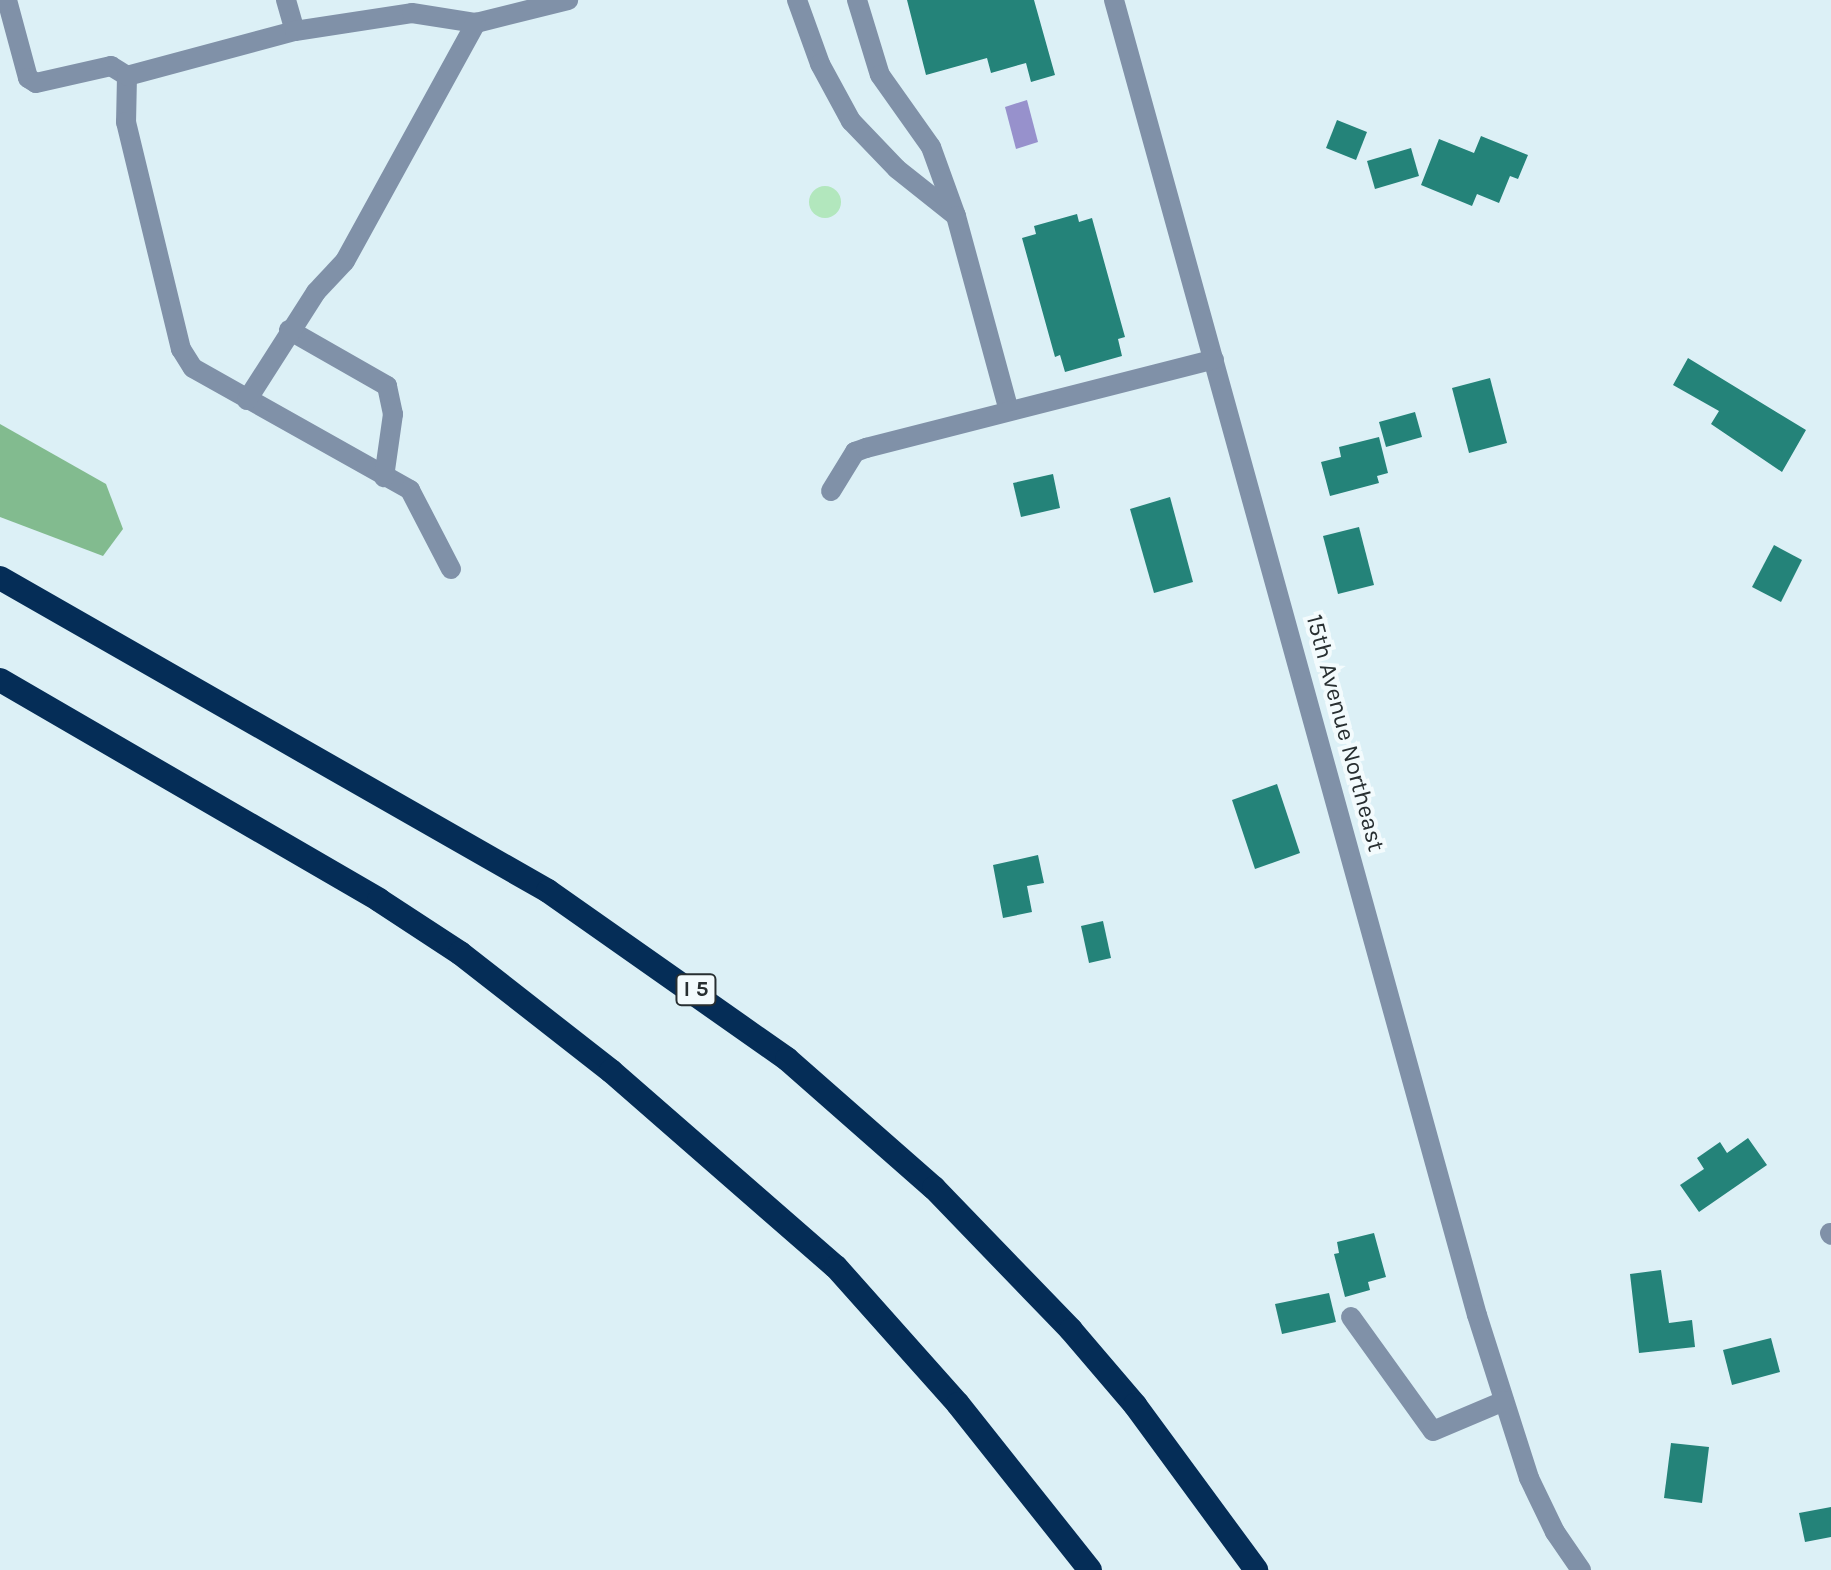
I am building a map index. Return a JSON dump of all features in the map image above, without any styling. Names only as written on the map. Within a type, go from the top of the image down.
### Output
[{"type":"highway","name":"I 5","points":[[0,578],[537,884],[653,960],[787,1059],[934,1188],[1071,1330],[1144,1416],[1256,1570]]},
{"type":"highway","points":[[0,680],[379,900],[460,953],[611,1071],[836,1267],[958,1404],[1090,1570]]},
{"type":"street","points":[[7,0],[28,78],[36,83],[111,66],[127,76],[295,31],[412,13],[476,23],[568,0]]},
{"type":"street","points":[[286,0],[295,31]]},
{"type":"street","points":[[797,0],[820,64],[851,121],[897,169],[956,216]]},
{"type":"street","points":[[857,0],[880,75],[931,147],[956,216],[1009,411]]},
{"type":"street","name":"15th Avenue Northeast","points":[[1114,0],[1504,1401],[1529,1478],[1555,1532],[1581,1570]]},
{"type":"street","points":[[247,400],[289,330],[345,261],[476,23]]},
{"type":"street","points":[[127,76],[126,122],[181,349],[193,368],[384,477],[418,501],[451,569]]},
{"type":"street","points":[[289,330],[387,386],[393,414],[384,477]]},
{"type":"street","points":[[831,491],[855,452],[1214,359]]},
{"type":"street","points":[[1351,1317],[1433,1431],[1504,1401]]},
{"type":"green space","points":[[825,186],[836,191],[841,202],[836,213],[825,218],[814,213],[809,202],[814,191]]},
{"type":"green space","points":[[0,424],[106,484],[123,529],[103,556],[0,517]]},
{"type":"shaded area","points":[[1027,100],[1038,142],[1016,149],[1005,107]]},
{"type":"building","points":[[907,0],[1034,0],[1055,75],[1031,82],[1026,63],[991,73],[987,58],[926,75]]},
{"type":"building","points":[[1337,120],[1367,132],[1356,160],[1326,148]]},
{"type":"building","points":[[1481,136],[1528,155],[1518,179],[1510,176],[1499,203],[1477,194],[1472,206],[1421,185],[1439,139],[1474,153]]},
{"type":"building","points":[[1411,148],[1419,176],[1375,189],[1367,161]]},
{"type":"building","points":[[1077,214],[1079,222],[1092,218],[1125,337],[1118,339],[1122,356],[1065,372],[1060,355],[1055,357],[1022,238],[1036,234],[1034,226]]},
{"type":"building","points":[[1688,358],[1806,430],[1782,472],[1711,424],[1719,411],[1673,385]]},
{"type":"building","points":[[1490,378],[1507,443],[1469,453],[1452,388]]},
{"type":"building","points":[[1415,412],[1422,437],[1386,447],[1379,422]]},
{"type":"building","points":[[1379,437],[1388,473],[1377,476],[1379,483],[1330,496],[1321,462],[1341,457],[1339,447]]},
{"type":"building","points":[[1053,474],[1060,508],[1021,517],[1013,483]]},
{"type":"building","points":[[1170,497],[1193,582],[1154,593],[1130,509]]},
{"type":"building","points":[[1359,527],[1374,585],[1338,594],[1323,536]]},
{"type":"building","points":[[1774,545],[1802,560],[1781,602],[1752,587]]},
{"type":"building","points":[[1277,784],[1300,853],[1255,869],[1232,800]]},
{"type":"building","points":[[1038,855],[1044,883],[1027,886],[1032,912],[1003,918],[993,865]]},
{"type":"building","points":[[1103,921],[1111,958],[1089,963],[1081,926]]},
{"type":"building","points":[[1748,1138],[1767,1165],[1699,1212],[1680,1185],[1704,1169],[1697,1158],[1720,1142],[1727,1153]]},
{"type":"building","points":[[1374,1233],[1386,1277],[1368,1282],[1370,1290],[1345,1297],[1334,1254],[1339,1253],[1337,1242]]},
{"type":"building","points":[[1661,1270],[1669,1323],[1692,1320],[1695,1347],[1639,1353],[1630,1274]]},
{"type":"building","points":[[1329,1293],[1336,1322],[1282,1334],[1275,1304]]},
{"type":"building","points":[[1771,1338],[1780,1372],[1732,1385],[1723,1350]]},
{"type":"building","points":[[1671,1443],[1709,1447],[1702,1503],[1664,1498]]},
{"type":"building","points":[[1831,1507],[1831,1537],[1805,1542],[1799,1513]]}]
